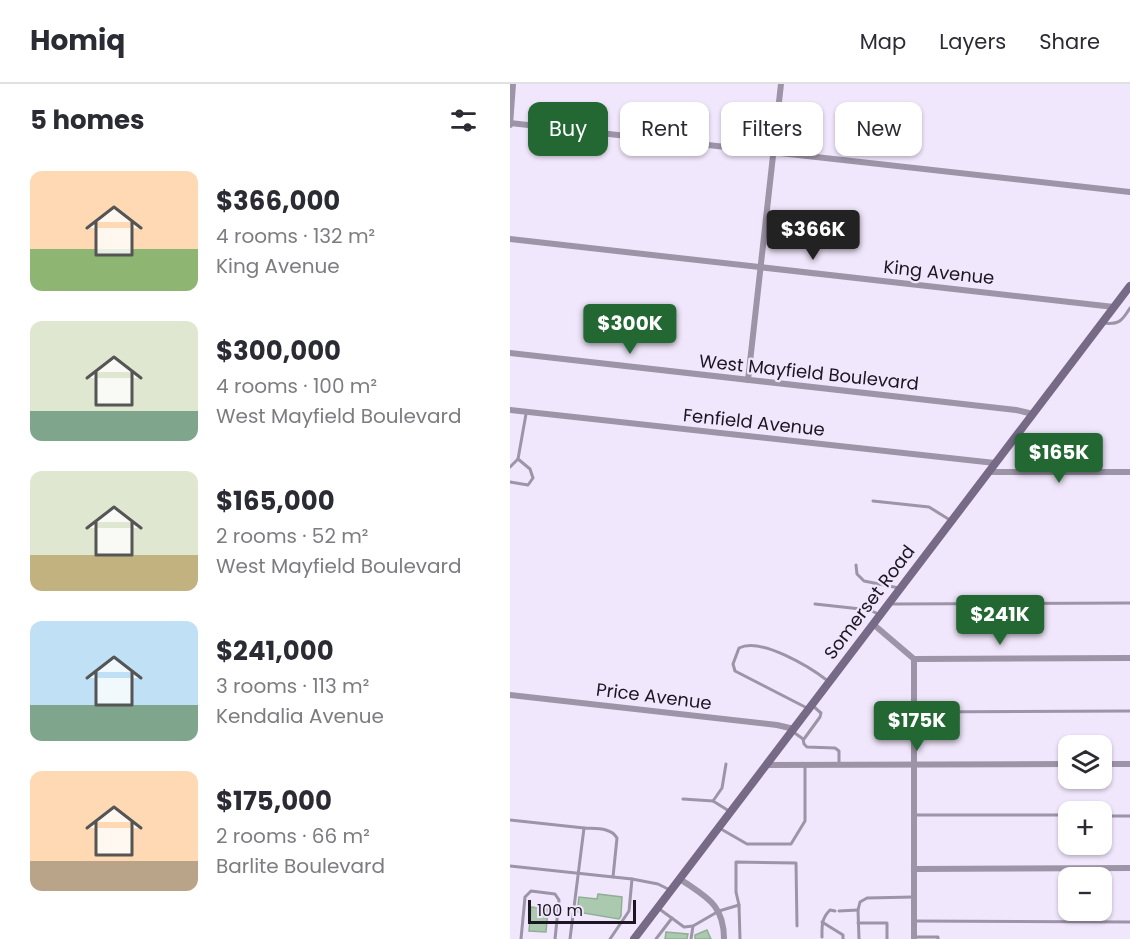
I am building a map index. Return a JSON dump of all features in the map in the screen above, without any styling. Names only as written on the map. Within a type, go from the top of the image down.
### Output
[{"type":"main road","name":"Somerset Road","points":[[638,938],[730,812],[1129,289]]},
{"type":"street","points":[[513,84],[510,124],[721,147]]},
{"type":"street","points":[[779,102],[781,84]]},
{"type":"street","points":[[748,380],[773,156]]},
{"type":"street","points":[[800,156],[1130,192]]},
{"type":"street","name":"King Avenue","points":[[510,240],[1114,307]]},
{"type":"street","name":"West Mayfield Boulevard","points":[[510,353],[1016,410],[1033,414]]},
{"type":"street","name":"Fenfield Avenue","points":[[510,410],[995,463]]},
{"type":"street","points":[[988,472],[1130,472]]},
{"type":"street","points":[[873,624],[914,659],[1130,658]]},
{"type":"street","points":[[914,659],[914,938]]},
{"type":"street","name":"Price Avenue","points":[[510,695],[777,725],[793,730]]},
{"type":"street","points":[[766,765],[1058,764]]},
{"type":"street","points":[[1112,764],[1130,764]]},
{"type":"street","points":[[915,869],[1130,868]]},
{"type":"street","points":[[680,879],[709,899],[719,910],[723,921],[724,939]]},
{"type":"lane","points":[[1101,323],[1115,325],[1122,321],[1130,308]]},
{"type":"lane","points":[[510,467],[518,459],[526,412]]},
{"type":"lane","points":[[510,482],[528,485],[533,478],[530,469],[518,459]]},
{"type":"lane","points":[[873,501],[928,507],[951,521]]},
{"type":"lane","points":[[856,565],[857,574],[864,581],[900,588]]},
{"type":"lane","points":[[888,604],[1130,603]]},
{"type":"lane","points":[[815,604],[870,610],[880,615]]},
{"type":"lane","points":[[803,739],[821,713],[735,671],[734,664],[739,648],[745,645],[764,647],[808,666],[830,682]]},
{"type":"lane","points":[[915,712],[1130,711]]},
{"type":"lane","points":[[793,730],[803,739],[807,747],[836,747],[839,751],[839,765]]},
{"type":"lane","points":[[713,801],[722,788],[726,764]]},
{"type":"lane","points":[[719,828],[747,844],[791,844],[805,821],[804,765]]},
{"type":"lane","points":[[683,799],[713,801],[730,812]]},
{"type":"lane","points":[[915,815],[1058,815]]},
{"type":"lane","points":[[1112,816],[1130,816]]},
{"type":"lane","points":[[510,820],[608,830],[615,833],[617,838],[613,877]]},
{"type":"lane","points":[[570,939],[584,828]]},
{"type":"lane","points":[[740,939],[736,862],[796,863],[798,926]]},
{"type":"lane","points":[[510,867],[632,879],[658,884],[671,891]]},
{"type":"lane","points":[[610,939],[629,911],[632,879]]},
{"type":"lane","points":[[520,939],[525,897],[531,891],[555,894],[559,900],[555,939]]},
{"type":"lane","points":[[859,939],[860,902],[867,898],[915,897]]},
{"type":"lane","points":[[658,908],[684,927],[693,926],[719,910],[739,905]]},
{"type":"lane","points":[[822,937],[822,922],[830,910],[858,910]]},
{"type":"lane","points":[[656,939],[672,918]]},
{"type":"lane","points":[[914,921],[1130,922]]},
{"type":"lane","points":[[822,922],[843,935],[843,939]]},
{"type":"lane","points":[[858,923],[887,923],[887,939]]},
{"type":"lane","points":[[691,939],[693,926]]},
{"type":"lane","points":[[914,938],[938,937],[939,939]]},
{"type":"building","points":[[598,894],[622,897],[619,919],[577,912],[579,897],[597,899]]},
{"type":"building","points":[[531,907],[548,909],[546,932],[529,931]]},
{"type":"building","points":[[707,930],[711,939],[695,939],[695,935]]},
{"type":"building","points":[[666,932],[688,934],[687,939],[665,939]]}]
